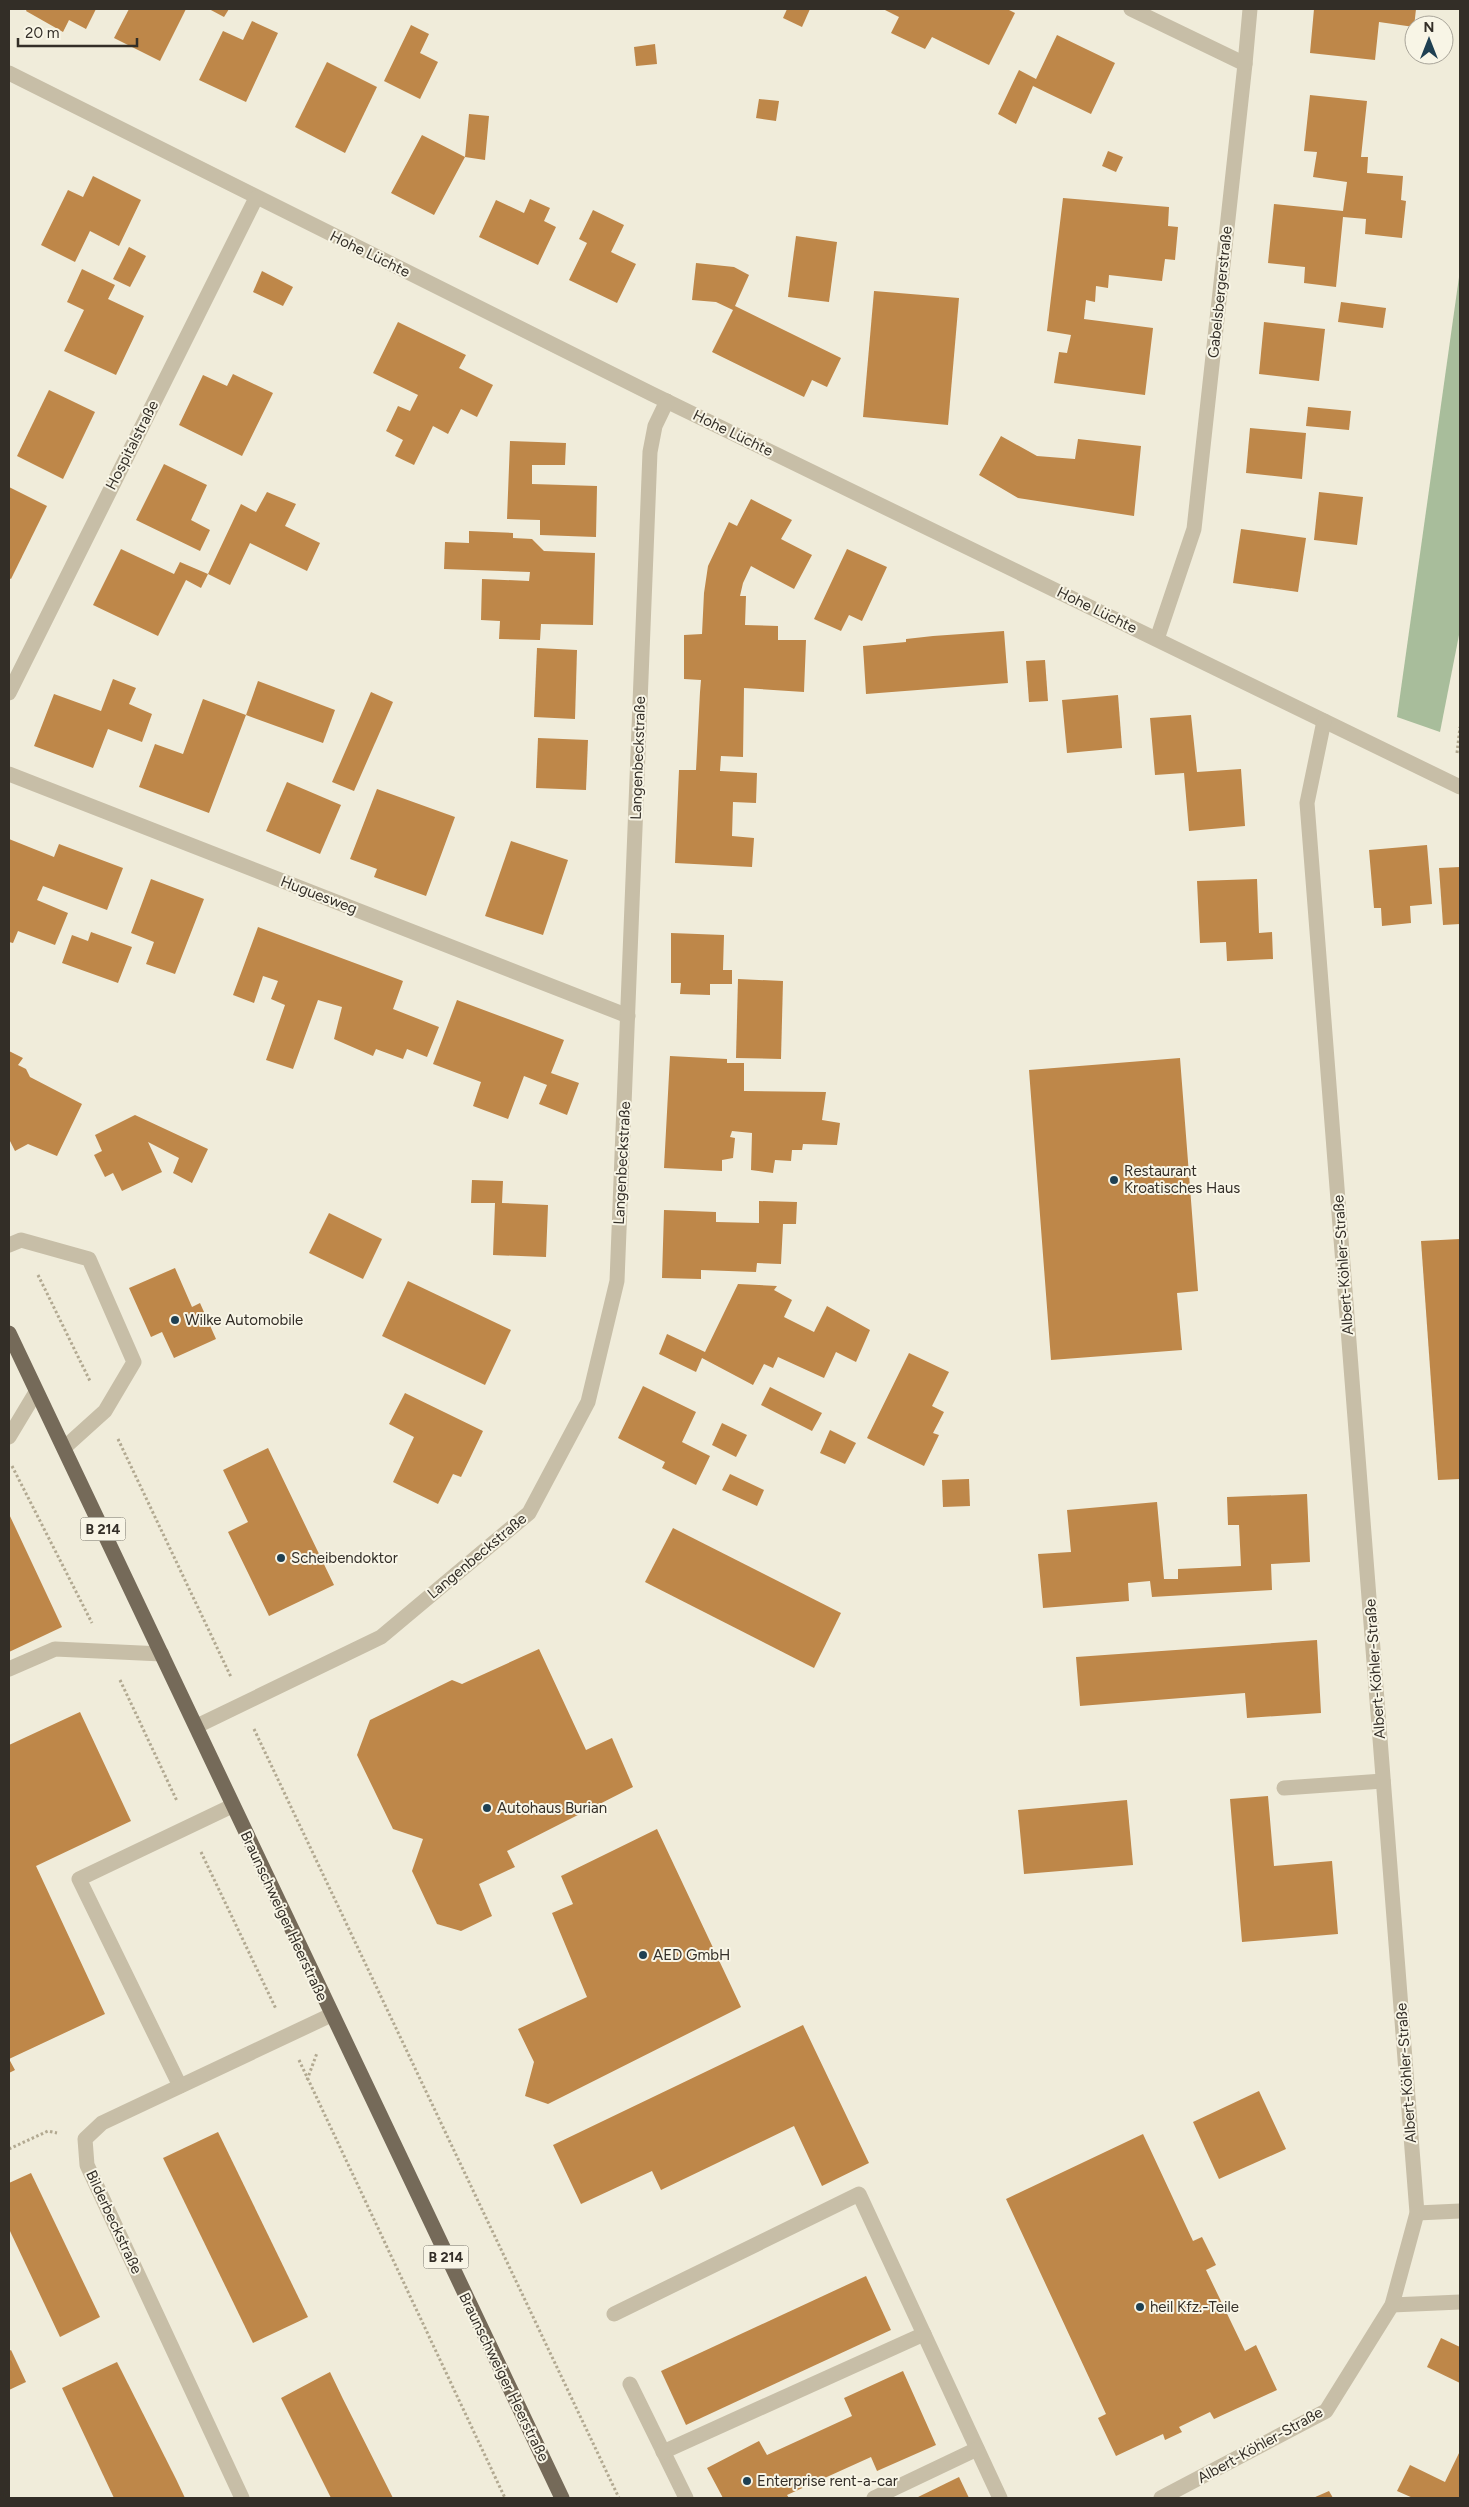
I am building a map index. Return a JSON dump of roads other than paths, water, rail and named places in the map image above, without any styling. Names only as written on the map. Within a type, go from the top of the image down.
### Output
[{"type":"main road","name":"Braunschweiger Heerstraße","points":[[9,1333],[197,1726],[232,1806],[331,2016],[562,2498]]},
{"type":"street","points":[[1132,9],[1245,64]]},
{"type":"street","name":"Gabelsbergerstraße","points":[[1157,639],[1194,530],[1250,9]]},
{"type":"street","name":"Hohe Lüchte","points":[[9,73],[256,198],[667,401],[1460,787]]},
{"type":"street","name":"Hospitalstraße","points":[[9,693],[256,198]]},
{"type":"street","name":"Langenbeckstraße","points":[[197,1726],[381,1637],[529,1513],[588,1402],[617,1281],[650,452],[655,426],[667,401]]},
{"type":"street","name":"Albert-Köhler-Straße","points":[[1161,2498],[1326,2411],[1392,2305],[1416,2213],[1307,803],[1324,721]]},
{"type":"street","name":"Huguesweg","points":[[9,774],[628,1016]]},
{"type":"street","points":[[15,1243],[89,1259],[134,1362],[105,1411],[64,1448]]},
{"type":"street","points":[[9,1437],[36,1392]]},
{"type":"street","points":[[9,1669],[55,1649],[162,1654]]},
{"type":"street","points":[[1284,1788],[1383,1781]]},
{"type":"street","points":[[232,1806],[79,1879],[180,2086],[331,2016]]},
{"type":"street","name":"Bilderbeckstraße","points":[[180,2086],[102,2123],[85,2139],[87,2165],[242,2498]]},
{"type":"street","points":[[614,2314],[859,2194],[1000,2498]]},
{"type":"street","points":[[1416,2213],[1460,2211]]},
{"type":"street","points":[[1392,2305],[1460,2302]]},
{"type":"street","points":[[663,2452],[924,2334]]},
{"type":"street","points":[[630,2384],[686,2498]]},
{"type":"street","points":[[874,2498],[977,2449]]},
{"type":"place","name":"Restaurant Kroatisches Haus","points":[[1114,1180]]},
{"type":"place","name":"Wilke Automobile","points":[[175,1320]]},
{"type":"place","name":"Scheibendoktor","points":[[281,1558]]},
{"type":"place","name":"Autohaus Burian","points":[[487,1808]]},
{"type":"place","name":"AED GmbH","points":[[643,1955]]},
{"type":"place","name":"heil Kfz.-Teile","points":[[1140,2307]]},
{"type":"place","name":"Enterprise rent-a-car","points":[[747,2481]]}]
